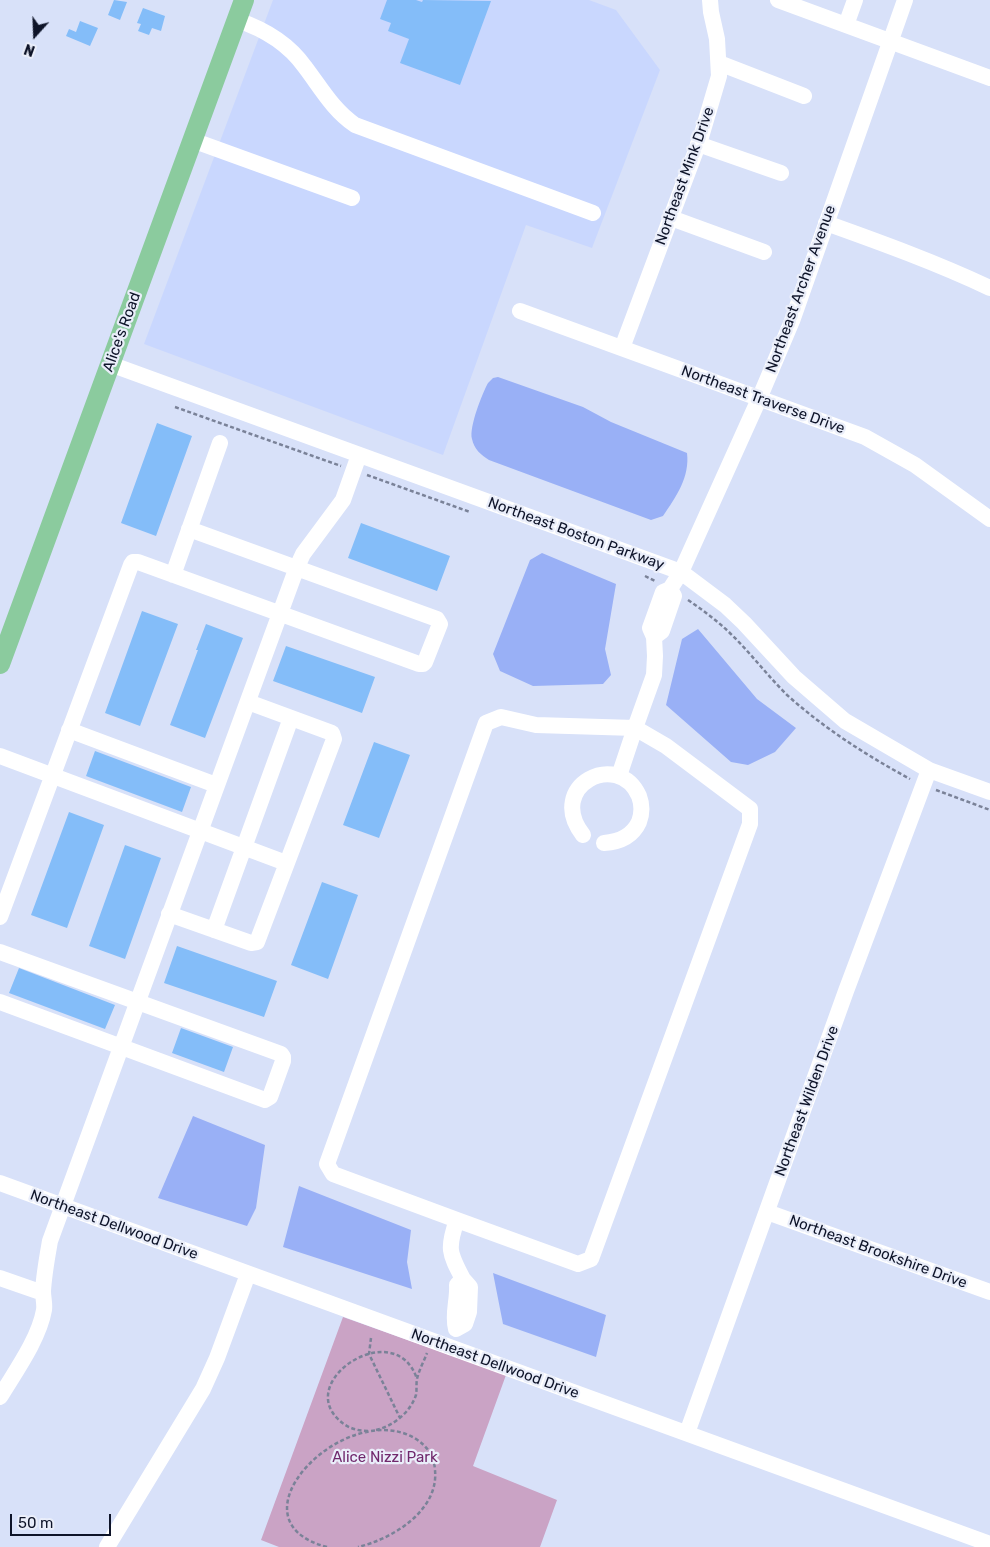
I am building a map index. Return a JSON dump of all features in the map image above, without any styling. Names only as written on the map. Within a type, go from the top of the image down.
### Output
[{"type":"main road","name":"Alice's Road","points":[[0,661],[244,0]]},
{"type":"street","name":"Northeast Mink Drive","points":[[622,348],[698,144],[720,76],[717,39],[710,0]]},
{"type":"street","points":[[778,0],[990,78]]},
{"type":"street","points":[[846,25],[855,0]]},
{"type":"street","name":"Northeast Archer Avenue","points":[[619,776],[654,675],[656,656],[654,637],[650,628],[663,592],[670,588],[681,572],[792,321],[905,0]]},
{"type":"street","points":[[237,20],[259,27],[293,52],[333,106],[342,116],[355,125],[593,212]]},
{"type":"street","points":[[719,63],[804,96]]},
{"type":"street","points":[[192,140],[352,198]]},
{"type":"street","points":[[698,144],[781,173]]},
{"type":"street","points":[[671,218],[764,252]]},
{"type":"street","points":[[826,223],[896,247],[990,288]]},
{"type":"street","name":"Northeast Traverse Drive","points":[[520,311],[865,437],[915,466],[990,519]]},
{"type":"street","name":"Northeast Boston Parkway","points":[[110,364],[681,572],[725,605],[794,677],[845,721],[926,777],[990,792]]},
{"type":"street","points":[[173,575],[220,443]]},
{"type":"street","points":[[0,1397],[32,1342],[41,1322],[45,1302],[43,1293],[50,1241],[297,567],[302,554],[344,500],[359,455]]},
{"type":"street","points":[[0,916],[133,562],[138,562],[419,664],[425,662],[440,624],[437,619],[189,529]]},
{"type":"street","points":[[169,914],[251,944],[257,942],[334,736],[332,732],[248,702]]},
{"type":"street","points":[[502,717],[536,725],[635,728],[666,746],[750,809],[750,824],[591,1259],[578,1264],[457,1220],[332,1174],[327,1164],[486,723],[502,717]]},
{"type":"street","points":[[214,930],[291,718]]},
{"type":"street","points":[[69,730],[216,785]]},
{"type":"street","points":[[0,756],[286,863]]},
{"type":"street","points":[[583,835],[576,825],[572,814],[572,802],[577,791],[585,782],[595,776],[607,774],[619,776],[636,790],[640,800],[640,816],[634,831],[625,838],[604,844]]},
{"type":"street","name":"Northeast Wilden Drive","points":[[687,1433],[926,777]]},
{"type":"street","points":[[0,952],[281,1054],[283,1060],[270,1097],[265,1100],[0,1002]]},
{"type":"street","name":"Northeast Dellwood Drive","points":[[0,1183],[990,1544]]},
{"type":"street","name":"Northeast Brookshire Drive","points":[[767,1212],[990,1292]]},
{"type":"street","points":[[450,1347],[456,1329],[453,1319],[456,1308],[457,1285],[462,1279],[450,1250],[457,1220]]},
{"type":"street","points":[[107,1547],[203,1390],[248,1274]]},
{"type":"street","points":[[0,1278],[43,1293]]},
{"type":"path","points":[[175,406],[473,514]]},
{"type":"path","points":[[643,575],[670,588],[710,616],[731,634],[786,694],[826,728],[851,745],[926,777],[990,810]]},
{"type":"path","points":[[371,1338],[369,1354],[400,1418]]},
{"type":"path","points":[[326,1547],[301,1537],[292,1527],[288,1515],[287,1500],[292,1486],[306,1466],[321,1453],[350,1436],[386,1428],[406,1412],[415,1396],[417,1379],[432,1340]]},
{"type":"path","points":[[358,1547],[385,1538],[402,1528],[417,1514],[433,1492],[436,1480],[432,1455],[416,1440],[406,1434],[391,1431],[359,1431],[347,1426],[332,1413],[328,1395],[341,1368],[348,1362],[369,1354],[388,1352],[396,1354],[410,1364],[417,1379]]},
{"type":"shaded area","points":[[273,0],[589,0],[616,10],[660,70],[592,248],[526,225],[443,455],[144,344]]},
{"type":"green space","name":"Alice Nizzi Park","points":[[343,1317],[506,1375],[473,1466],[557,1500],[540,1547],[279,1547],[261,1540]]},
{"type":"water","points":[[498,377],[583,407],[611,422],[687,453],[686,470],[681,486],[663,516],[651,520],[489,460],[483,456],[473,443],[472,427],[488,383],[493,378]]},
{"type":"water","points":[[542,553],[616,584],[605,649],[611,675],[603,684],[533,686],[500,671],[493,654],[530,560]]},
{"type":"water","points":[[698,629],[757,699],[796,728],[775,752],[748,765],[731,762],[666,705],[682,639]]},
{"type":"water","points":[[193,1116],[265,1145],[256,1208],[247,1226],[158,1198]]},
{"type":"water","points":[[299,1186],[411,1230],[407,1262],[412,1289],[283,1247]]},
{"type":"water","points":[[493,1273],[606,1315],[596,1357],[503,1324]]},
{"type":"building","points":[[114,0],[127,2],[120,20],[108,15]]},
{"type":"building","points":[[387,0],[416,0],[422,2],[423,0],[491,1],[460,85],[400,63],[409,39],[388,31],[391,23],[380,19]]},
{"type":"building","points":[[143,8],[165,16],[161,31],[152,28],[149,35],[138,31],[141,24],[137,23]]},
{"type":"building","points":[[80,21],[98,28],[90,46],[66,36],[69,29],[76,32]]},
{"type":"building","points":[[157,423],[192,436],[156,536],[121,523]]},
{"type":"building","points":[[361,523],[450,556],[437,591],[348,558]]},
{"type":"building","points":[[142,611],[178,624],[140,726],[105,713]]},
{"type":"building","points":[[206,624],[243,638],[205,738],[170,725]]},
{"type":"building","points":[[286,646],[375,677],[362,713],[273,681]]},
{"type":"building","points":[[374,742],[410,755],[379,838],[343,825]]},
{"type":"building","points":[[95,751],[191,787],[182,812],[86,776]]},
{"type":"building","points":[[69,812],[104,825],[67,928],[31,915]]},
{"type":"building","points":[[125,845],[161,858],[125,959],[89,946]]},
{"type":"building","points":[[322,882],[358,895],[328,979],[291,965]]},
{"type":"building","points":[[177,946],[277,981],[264,1017],[164,983]]},
{"type":"building","points":[[19,968],[115,1005],[105,1029],[9,993]]},
{"type":"building","points":[[181,1028],[233,1047],[224,1072],[172,1053]]}]
